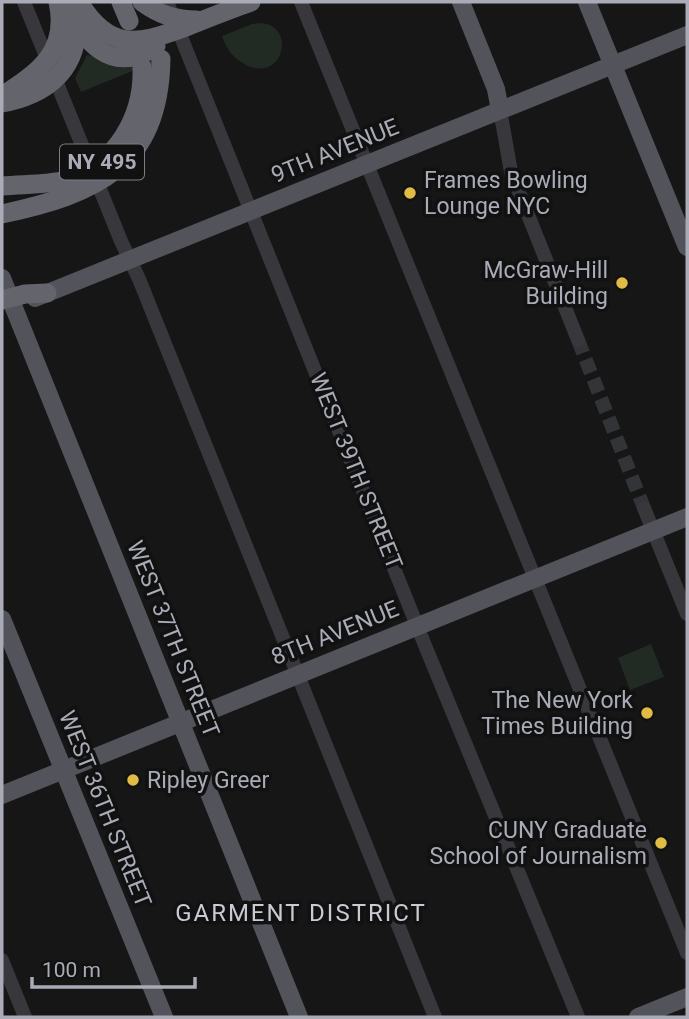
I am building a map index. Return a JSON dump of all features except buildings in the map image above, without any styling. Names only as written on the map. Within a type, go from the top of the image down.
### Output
[{"type":"highway","points":[[2,96],[37,72],[53,52],[61,33],[58,2]]},
{"type":"highway","points":[[65,2],[77,28],[95,47],[127,58],[150,50],[184,28]]},
{"type":"highway","points":[[79,2],[94,22],[112,35],[122,39],[149,40],[251,2]]},
{"type":"highway","points":[[91,2],[104,18],[128,32],[184,28]]},
{"type":"highway","points":[[121,2],[129,21]]},
{"type":"highway","points":[[142,2],[169,17],[205,20]]},
{"type":"highway","points":[[2,103],[34,94],[52,82],[71,58],[76,46],[77,28]]},
{"type":"highway","name":"NY 495","points":[[2,214],[40,205],[102,180],[133,155],[152,119],[159,90],[161,59]]},
{"type":"highway","name":"NY 495","points":[[2,186],[66,180],[97,166],[123,137],[134,119],[141,102],[142,67]]},
{"type":"highway","points":[[119,167],[138,135],[141,102]]},
{"type":"highway","points":[[2,177],[35,183]]},
{"type":"highway","points":[[2,201],[74,192]]},
{"type":"highway","points":[[6,304],[47,293]]},
{"type":"main road","points":[[461,2],[496,89],[500,110]]},
{"type":"main road","points":[[587,2],[687,247]]},
{"type":"main road","name":"9TH AVENUE","points":[[47,293],[687,36]]},
{"type":"main road","name":"WEST 37TH STREET","points":[[2,278],[6,304],[299,1017]]},
{"type":"main road","name":"8TH AVENUE","points":[[2,795],[687,517]]},
{"type":"main road","name":"WEST 36TH STREET","points":[[2,619],[164,1017]]},
{"type":"main road","points":[[638,1017],[687,997]]},
{"type":"street","points":[[24,2],[435,1017]]},
{"type":"street","name":"WEST 39TH STREET","points":[[167,2],[417,626],[578,1017]]},
{"type":"street","points":[[301,2],[687,953]]},
{"type":"street","points":[[500,110],[510,172],[578,341]]},
{"type":"street","points":[[644,508],[687,614]]},
{"type":"street","points":[[2,960],[25,1017]]},
{"type":"shaded area","points":[[252,24],[267,24],[276,29],[281,38],[282,49],[271,66],[260,69],[246,65],[234,57],[224,41],[222,36]]},
{"type":"shaded area","points":[[170,52],[169,56],[81,92],[75,78],[87,55],[144,62]]},
{"type":"shaded area","points":[[651,644],[664,677],[630,690],[618,658]]},
{"type":"tunnel","points":[[578,340],[644,508]]},
{"type":"place","name":"Frames Bowling Lounge NYC","points":[[410,193]]},
{"type":"place","name":"McGraw-Hill Building","points":[[622,283]]},
{"type":"place","name":"The New York Times Building","points":[[647,713]]},
{"type":"place","name":"Ripley Greer","points":[[133,780]]},
{"type":"place","name":"CUNY Graduate School of Journalism","points":[[661,843]]},
{"type":"district","name":"GARMENT DISTRICT","points":[[301,913]]}]
